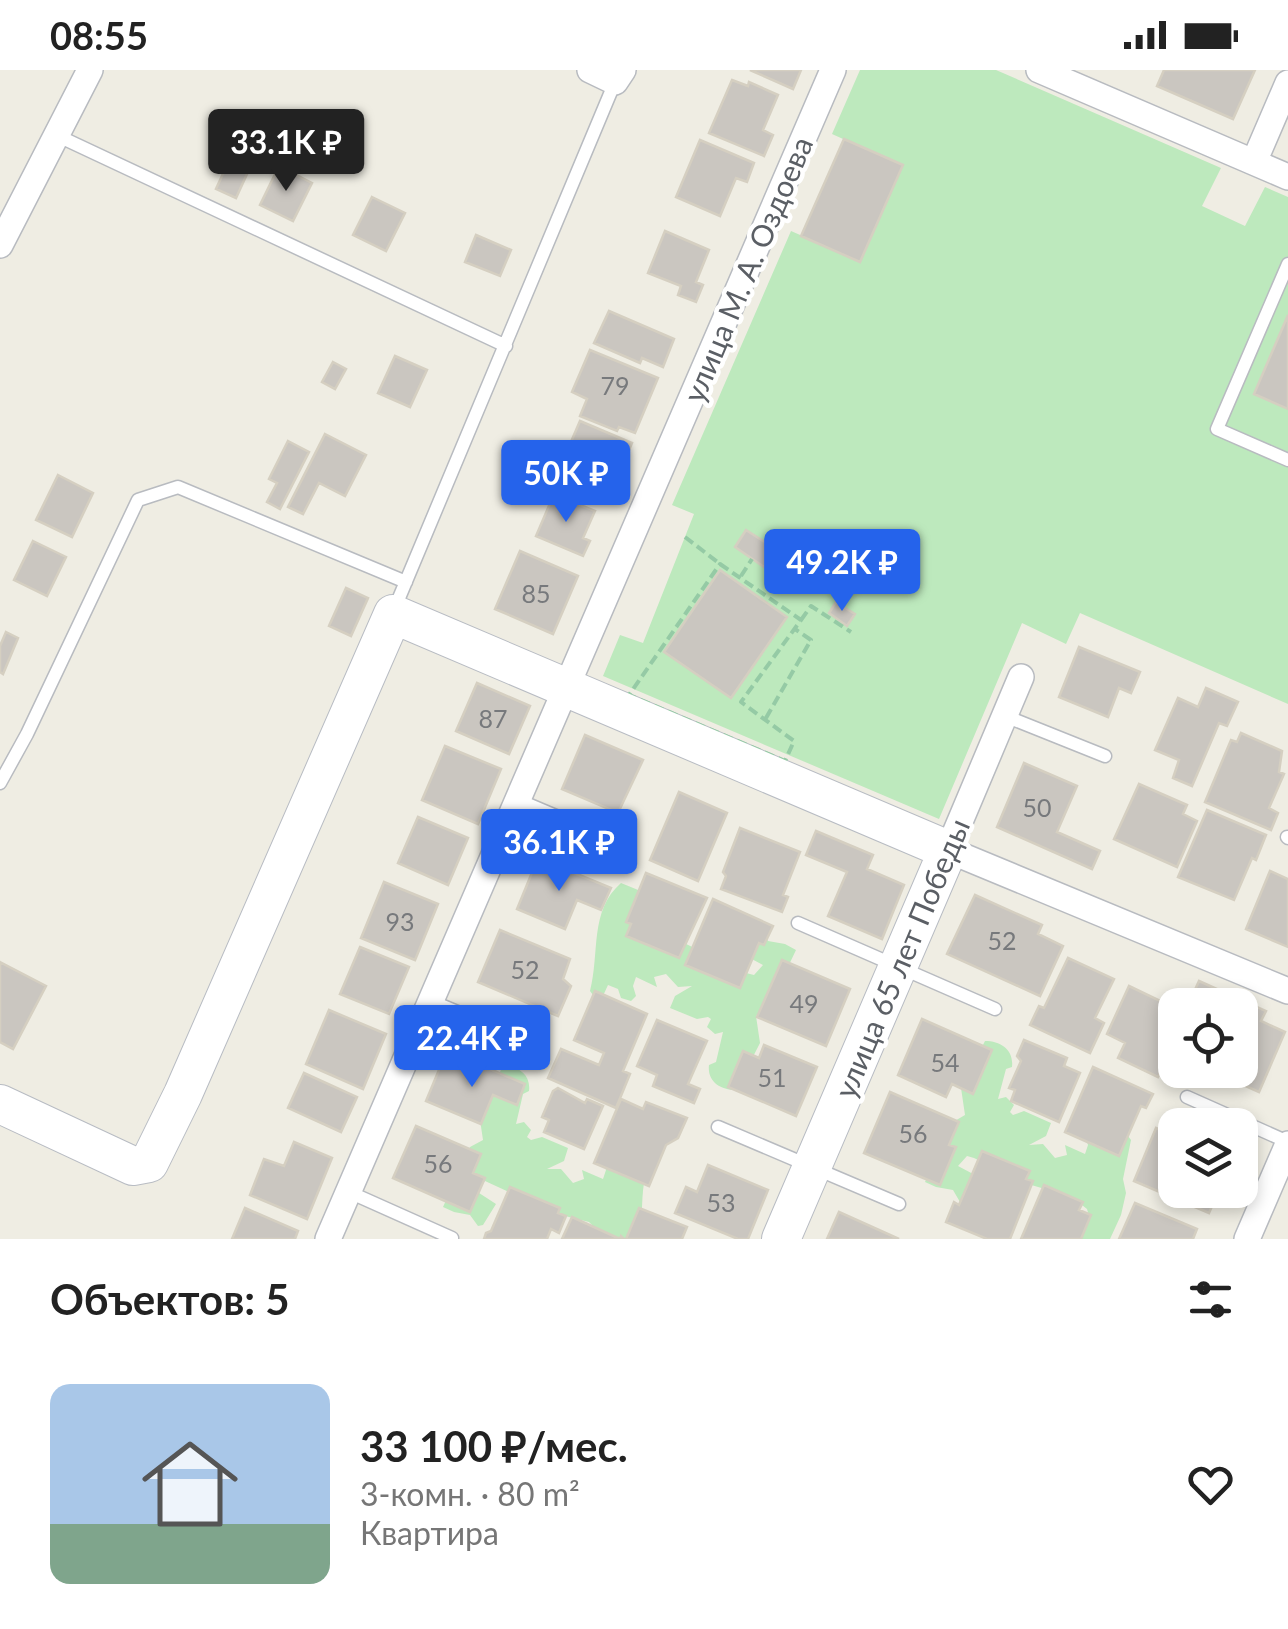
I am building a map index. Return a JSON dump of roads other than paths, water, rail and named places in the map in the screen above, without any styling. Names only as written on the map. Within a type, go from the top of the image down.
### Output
[{"type":"street","points":[[0,246],[90,70]]},
{"type":"street","points":[[590,70],[619,76]]},
{"type":"street","name":"улица М. А. Оздоева","points":[[328,1239],[833,70]]},
{"type":"street","points":[[1038,70],[1288,177]]},
{"type":"street","points":[[1254,162],[1288,84]]},
{"type":"street","points":[[0,1104],[133,1166],[149,1163],[400,598],[566,688],[1288,991]]},
{"type":"street","name":"улица 65 лет Победы","points":[[780,1239],[1021,676]]},
{"type":"street","points":[[1247,1239],[1288,1143]]},
{"type":"lane","points":[[0,783],[20,749],[138,500],[178,487],[400,598],[619,76]]},
{"type":"lane","points":[[56,136],[506,346]]},
{"type":"lane","points":[[1288,264],[1217,430],[1288,460]]},
{"type":"lane","points":[[1006,716],[1105,756]]},
{"type":"lane","points":[[518,800],[622,844]]},
{"type":"lane","points":[[798,923],[995,1009]]},
{"type":"lane","points":[[431,1000],[534,1044]]},
{"type":"lane","points":[[1187,1096],[1288,1143]]},
{"type":"lane","points":[[718,1126],[899,1204]]},
{"type":"lane","points":[[348,1192],[452,1238]]}]
